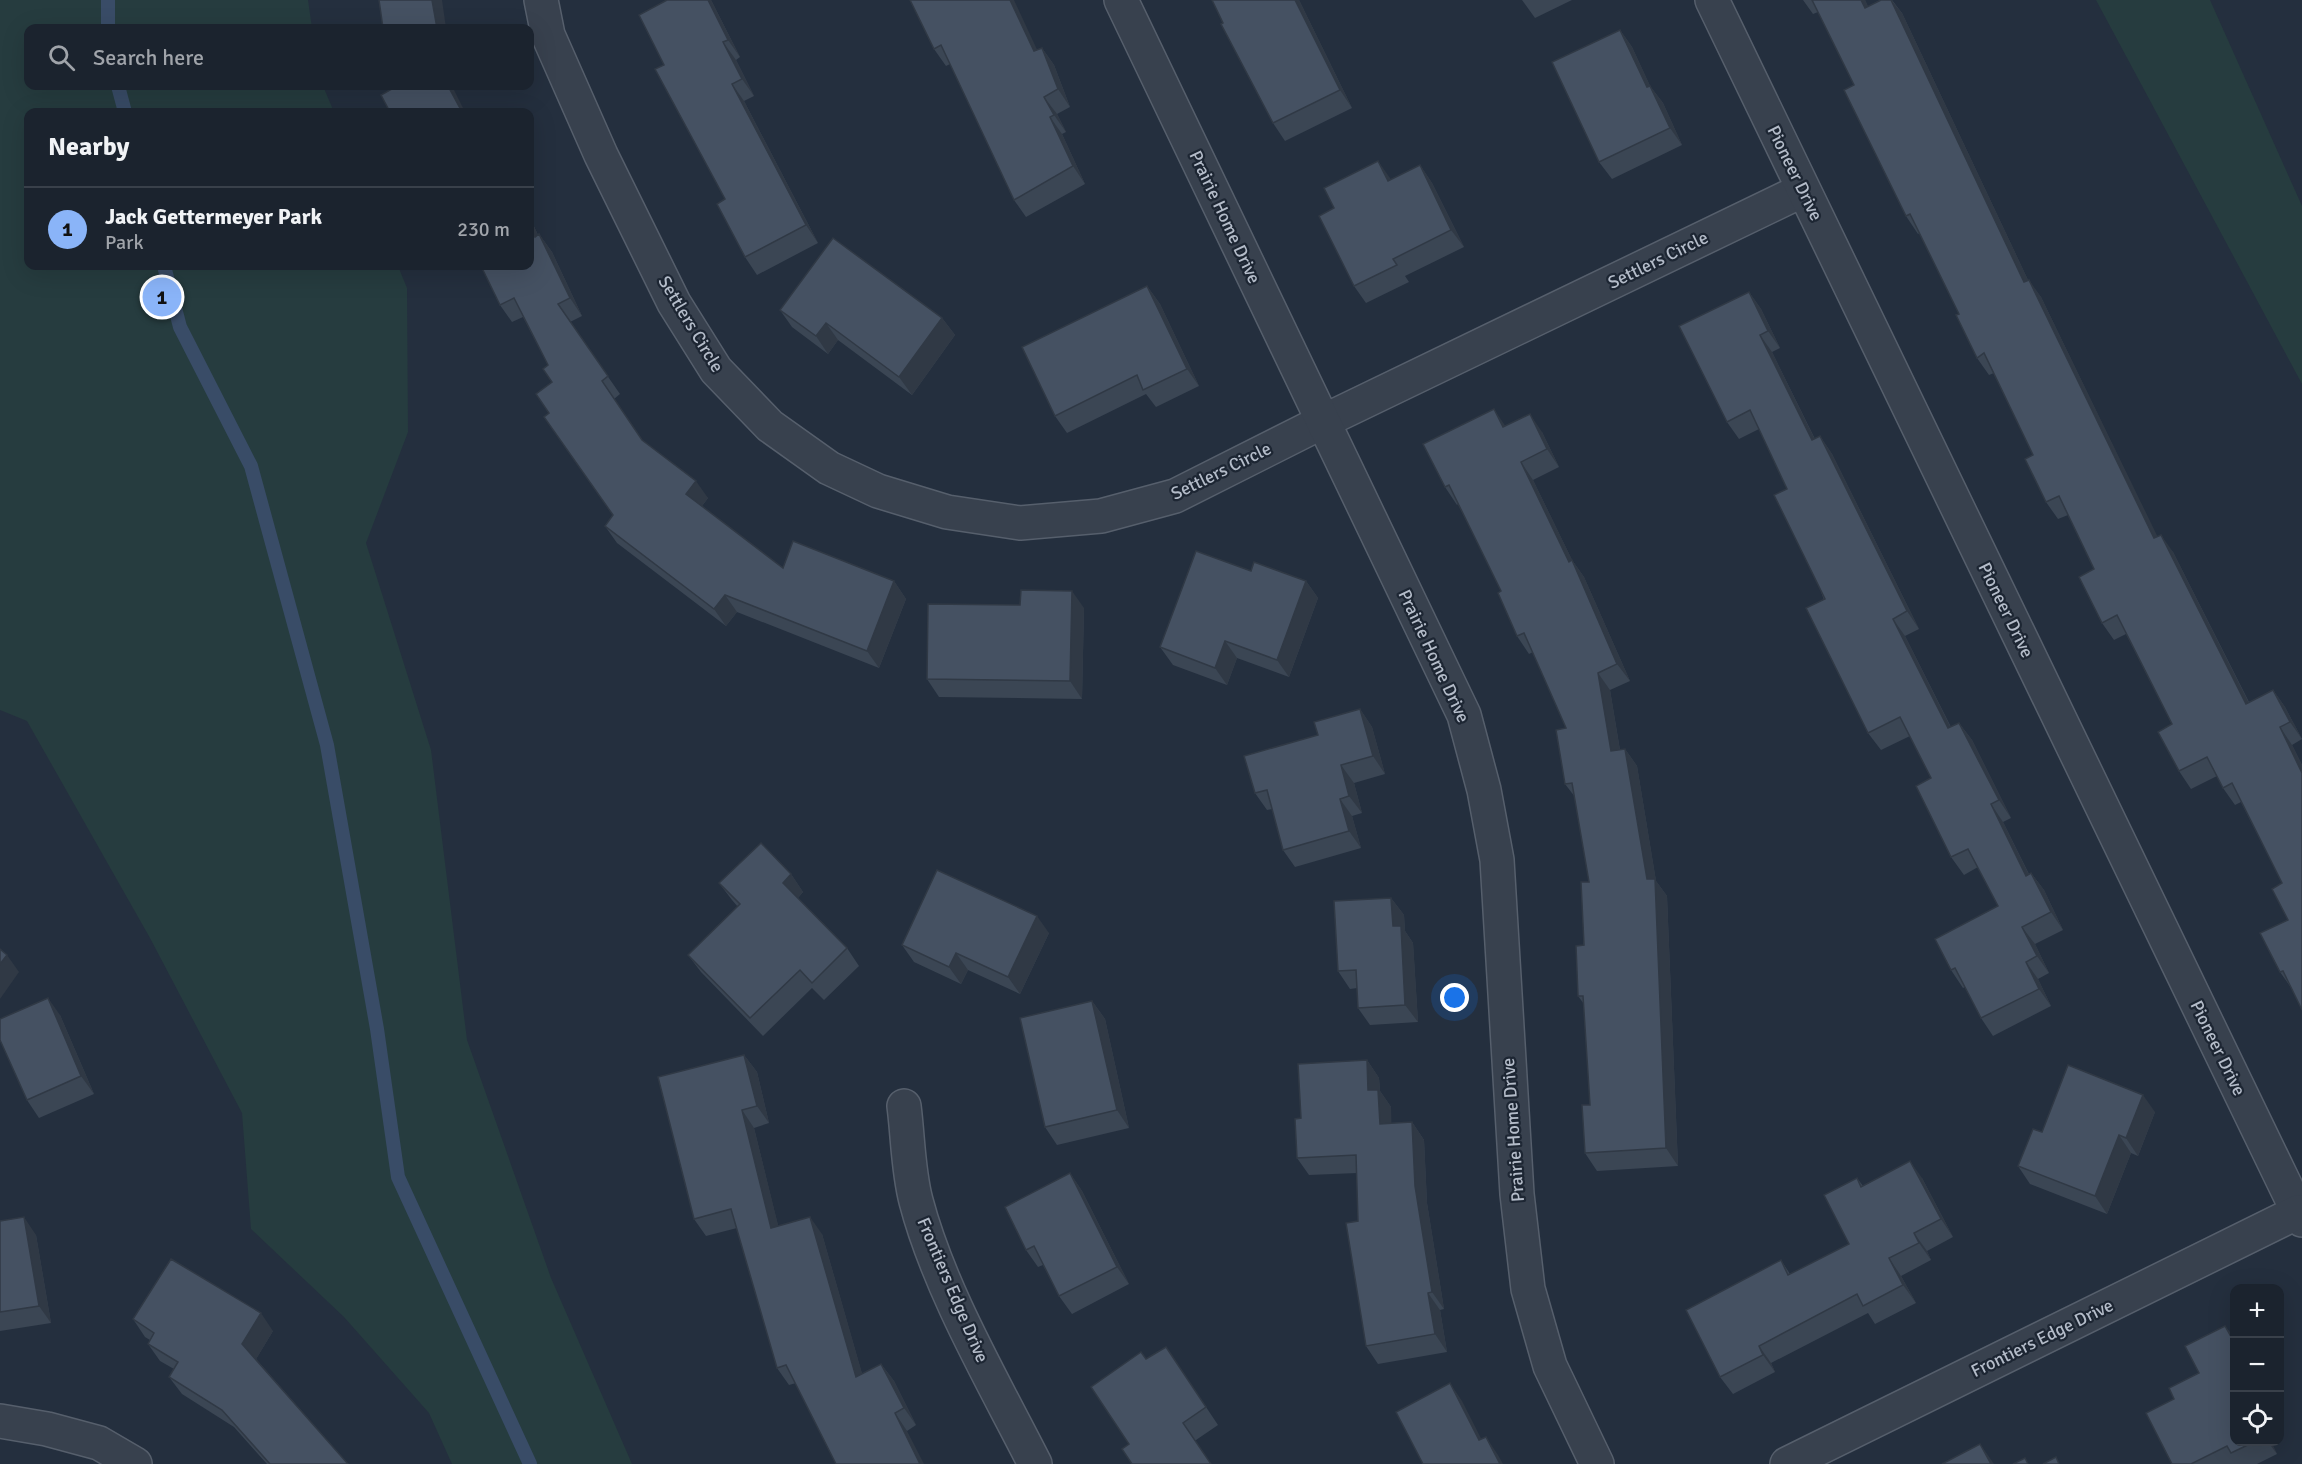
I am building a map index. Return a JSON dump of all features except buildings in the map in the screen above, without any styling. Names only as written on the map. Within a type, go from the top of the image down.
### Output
[{"type":"street","name":"Settlers Circle","points":[[541,0],[548,35],[596,144],[680,312],[716,370],[770,426],[829,468],[878,491],[947,512],[1020,523],[1101,516],[1174,496],[1803,190]]},
{"type":"street","name":"Prairie Home Drive","points":[[1121,0],[1464,715],[1484,790],[1497,860],[1516,1171],[1528,1289],[1550,1366],[1597,1464]]},
{"type":"street","name":"Pioneer Drive","points":[[1712,0],[2300,1216]]},
{"type":"street","name":"Frontiers Edge Drive","points":[[904,1106],[916,1199],[930,1243],[971,1338],[1035,1464]]},
{"type":"street","name":"Frontiers Edge Drive","points":[[1787,1464],[2300,1216]]},
{"type":"street","points":[[0,1421],[47,1429],[99,1443],[135,1464]]},
{"type":"green space","points":[[0,0],[308,0],[311,24],[24,24],[24,90],[325,90],[332,108],[24,108],[24,270],[400,270],[407,288],[408,432],[366,543],[431,750],[467,1040],[551,1278],[632,1464],[452,1464],[429,1413],[344,1317],[251,1229],[242,1113],[150,938],[27,721],[0,710]]},
{"type":"green space","points":[[2096,0],[2210,0],[2302,206],[2302,384]]},
{"type":"waterway","points":[[108,0],[108,24]]},
{"type":"waterway","points":[[119,90],[124,108]]},
{"type":"waterway","points":[[165,270],[180,327],[251,466],[327,745],[377,1029],[398,1177],[530,1464]]},
{"type":"place","name":"Jack Gettermeyer Park","points":[[162,297]]}]
